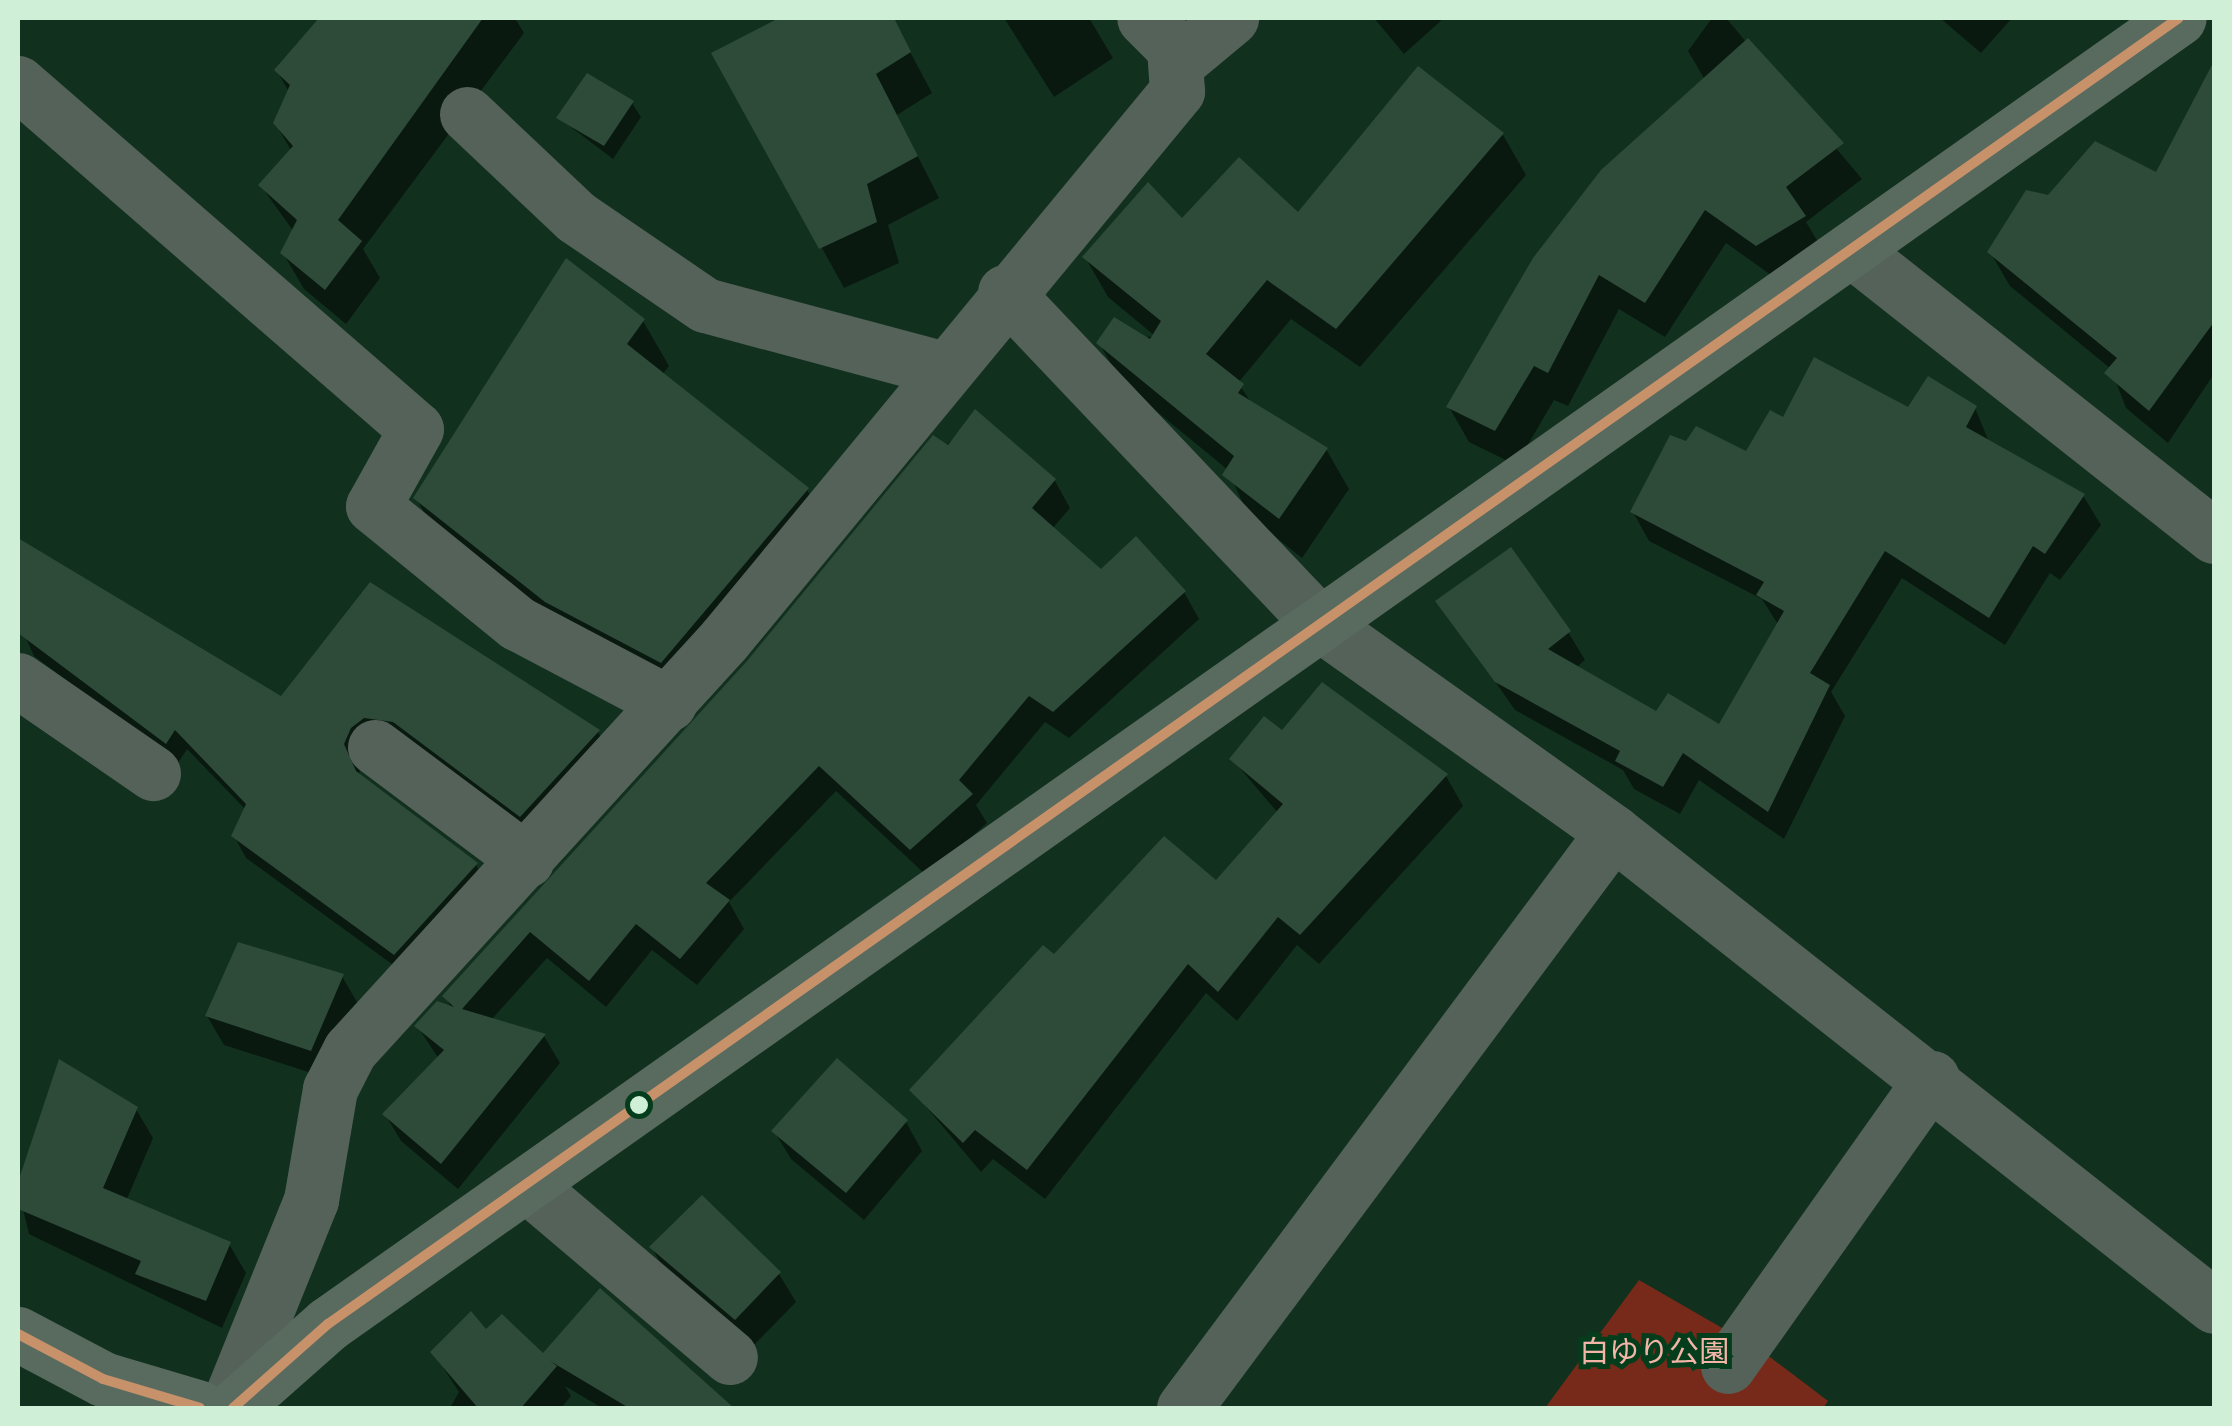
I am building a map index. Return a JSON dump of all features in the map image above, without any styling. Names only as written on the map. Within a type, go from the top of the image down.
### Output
[{"type":"main road","points":[[230,1408],[328,1324],[1319,623],[1853,252],[2179,18]]},
{"type":"main road","points":[[18,1334],[103,1379],[200,1408]]},
{"type":"street","points":[[230,1408],[310,1200],[330,1089],[350,1050],[669,703],[1005,292],[1176,91],[1174,48],[1144,18]]},
{"type":"street","points":[[1176,64],[1231,18]]},
{"type":"street","points":[[18,83],[416,430],[373,506],[517,623],[669,703]]},
{"type":"street","points":[[467,114],[576,217],[705,305],[944,369]]},
{"type":"street","points":[[1853,252],[2214,536]]},
{"type":"street","points":[[1005,292],[1319,623],[1614,832],[1932,1078],[2214,1306]]},
{"type":"street","points":[[18,680],[153,773]]},
{"type":"street","points":[[375,747],[526,860]]},
{"type":"street","points":[[1184,1408],[1614,832]]},
{"type":"street","points":[[1728,1366],[1932,1078]]},
{"type":"street","points":[[526,1185],[730,1358]]},
{"type":"green space","name":"白ゆり公園","points":[[1639,1280],[1762,1351],[1828,1401],[1823,1408],[1545,1408]]},
{"type":"building","points":[[319,18],[483,18],[338,220],[362,241],[325,290],[280,253],[297,220],[258,185],[293,146],[273,123],[290,85],[274,70]]},
{"type":"building","points":[[779,18],[894,18],[911,52],[876,74],[918,156],[867,184],[877,222],[819,249],[711,53]]},
{"type":"building","points":[[1748,38],[1844,143],[1786,187],[1806,216],[1756,246],[1705,210],[1645,303],[1599,275],[1548,373],[1534,366],[1495,431],[1446,407],[1533,258],[1601,170]]},
{"type":"building","points":[[2214,61],[2214,322],[2149,411],[2104,373],[2117,358],[1987,252],[2026,190],[2048,195],[2095,141],[2156,172]]},
{"type":"building","points":[[1418,66],[1504,133],[1336,329],[1267,280],[1206,354],[1244,384],[1238,393],[1328,448],[1279,519],[1222,475],[1234,456],[1096,343],[1114,317],[1150,339],[1161,321],[1082,257],[1148,182],[1182,218],[1239,157],[1298,212]]},
{"type":"building","points":[[587,73],[634,101],[604,146],[556,118]]},
{"type":"building","points":[[566,258],[645,319],[627,344],[809,488],[661,663],[545,602],[413,498]]},
{"type":"building","points":[[1814,357],[1908,407],[1928,376],[1977,406],[1966,427],[2085,494],[2045,554],[2033,546],[1989,618],[1885,551],[1810,673],[1830,685],[1768,812],[1683,753],[1663,787],[1615,761],[1620,751],[1495,682],[1435,601],[1511,547],[1571,631],[1548,649],[1656,711],[1668,693],[1719,724],[1784,611],[1756,595],[1764,582],[1630,512],[1670,435],[1686,441],[1696,426],[1746,451],[1770,410],[1783,417]]},
{"type":"building","points":[[975,409],[1056,479],[1032,508],[1101,569],[1136,536],[1186,591],[1053,712],[1029,696],[959,780],[973,794],[910,850],[819,766],[706,883],[730,900],[680,959],[636,924],[589,981],[530,932],[462,1009],[546,1034],[441,1164],[382,1114],[444,1050],[414,1026],[437,1001],[454,1007],[442,996],[747,661],[933,435],[948,445]]},
{"type":"building","points":[[18,538],[281,696],[370,582],[600,730],[520,817],[393,722],[364,718],[351,728],[344,744],[356,771],[478,863],[394,955],[231,836],[246,804],[175,730],[166,744],[18,633]]},
{"type":"building","points":[[1322,682],[1448,774],[1300,935],[1278,917],[1218,992],[1188,964],[1027,1170],[975,1130],[963,1143],[909,1090],[1043,945],[1054,954],[1164,836],[1216,880],[1283,804],[1229,759],[1264,716],[1282,730]]},
{"type":"building","points":[[238,942],[344,974],[311,1051],[205,1016]]},
{"type":"building","points":[[837,1058],[908,1120],[846,1193],[771,1131]]},
{"type":"building","points":[[59,1059],[138,1107],[103,1188],[231,1242],[206,1301],[135,1274],[141,1261],[18,1209],[18,1182]]},
{"type":"building","points":[[702,1195],[781,1272],[735,1320],[649,1247]]},
{"type":"building","points":[[600,1288],[734,1408],[629,1408],[550,1361],[557,1366],[521,1408],[478,1408],[430,1352],[471,1311],[486,1329],[502,1314],[543,1353]]},
{"type":"transit line","points":[[233,1408],[328,1324],[2179,18]]},
{"type":"transit line","points":[[18,1334],[103,1379],[200,1408]]}]
